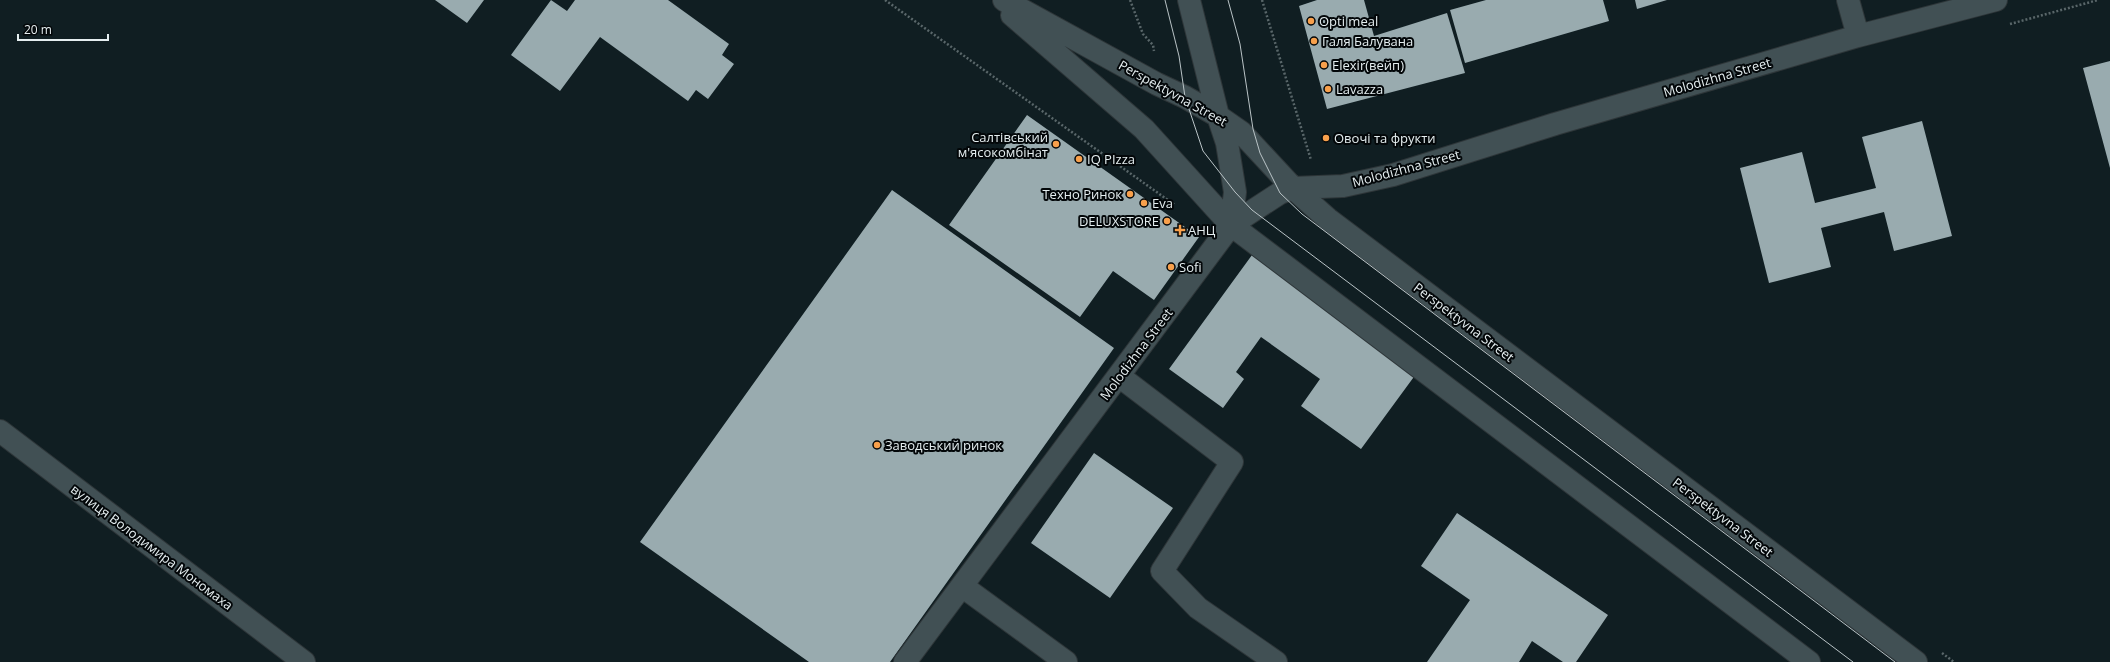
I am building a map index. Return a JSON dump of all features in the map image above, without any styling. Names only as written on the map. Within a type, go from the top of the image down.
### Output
[{"type":"street","points":[[995,0],[1144,129],[1231,225],[1809,662]]},
{"type":"street","name":"Perspektyvna Street","points":[[1004,0],[1218,116],[1240,132],[1293,188],[1328,219],[1916,662]]},
{"type":"street","points":[[1189,0],[1218,116],[1227,143],[1235,192],[1231,225]]},
{"type":"street","points":[[1848,0],[1858,36]]},
{"type":"street","name":"Molodizhna Street","points":[[905,662],[1231,225],[1280,193],[1293,188],[1343,186],[1393,175],[1555,124],[1858,36],[1996,0]]},
{"type":"street","points":[[1119,376],[1232,462],[1162,571],[1198,608],[1276,662]]},
{"type":"street","name":"вулиця Володимира Мономаха","points":[[0,431],[304,662]]},
{"type":"street","points":[[962,586],[1066,662]]},
{"type":"path","points":[[885,0],[1177,207]]},
{"type":"path","points":[[1130,0],[1143,34],[1153,45],[1155,52]]},
{"type":"path","points":[[1262,0],[1312,162]]},
{"type":"building","points":[[435,0],[484,0],[467,23]]},
{"type":"building","points":[[551,0],[567,11],[575,0],[668,0],[729,44],[722,55],[734,64],[708,99],[696,90],[688,101],[600,37],[560,91],[511,55]]},
{"type":"building","points":[[1317,0],[1364,0],[1374,36],[1447,13],[1465,73],[1327,109],[1299,6]]},
{"type":"building","points":[[1486,0],[1603,0],[1609,21],[1465,63],[1450,10]]},
{"type":"building","points":[[1635,0],[1667,0],[1637,9]]},
{"type":"building","points":[[2110,61],[2110,168],[2083,68]]},
{"type":"building","points":[[1027,115],[1199,237],[1154,300],[1113,271],[1080,317],[949,225]]},
{"type":"building","points":[[1922,121],[1952,236],[1894,251],[1884,212],[1821,228],[1831,267],[1769,283],[1740,168],[1802,152],[1815,203],[1876,188],[1862,137]]},
{"type":"building","name":"Заводський ринок","points":[[892,190],[1114,348],[890,662],[809,662],[640,542]]},
{"type":"building","points":[[1252,255],[1416,374],[1361,449],[1301,406],[1320,379],[1261,337],[1236,372],[1244,379],[1223,408],[1169,369]]},
{"type":"building","points":[[1094,453],[1173,508],[1110,598],[1031,543]]},
{"type":"building","points":[[1457,513],[1608,615],[1576,662],[1563,662],[1532,641],[1519,662],[1427,662],[1470,600],[1421,566]]},
{"type":"tram line","points":[[1165,0],[1179,56],[1185,97],[1203,151],[1235,192],[1252,210],[1853,662]]},
{"type":"tram line","points":[[1228,0],[1240,44],[1253,129],[1260,153],[1280,193],[1302,214],[1895,662]]},
{"type":"place","name":"Opti meal","points":[[1311,21]]},
{"type":"place","name":"Галя Балувана","points":[[1314,41]]},
{"type":"place","name":"Elexir(вейп)","points":[[1324,65]]},
{"type":"place","name":"Lavazza","points":[[1328,89]]},
{"type":"place","name":"Овочі та фрукти","points":[[1326,138]]},
{"type":"place","name":"Салтівський м'ясокомбінат","points":[[1056,144]]},
{"type":"place","name":"IQ PIzza","points":[[1079,159]]},
{"type":"place","name":"Техно Ринок","points":[[1130,194]]},
{"type":"place","name":"Eva","points":[[1144,203]]},
{"type":"place","name":"DELUXSTORE","points":[[1167,221]]},
{"type":"place","name":"АНЦ","points":[[1180,230]]},
{"type":"place","name":"Sofi","points":[[1171,267]]},
{"type":"place","name":"Заводський ринок","points":[[877,445]]}]
